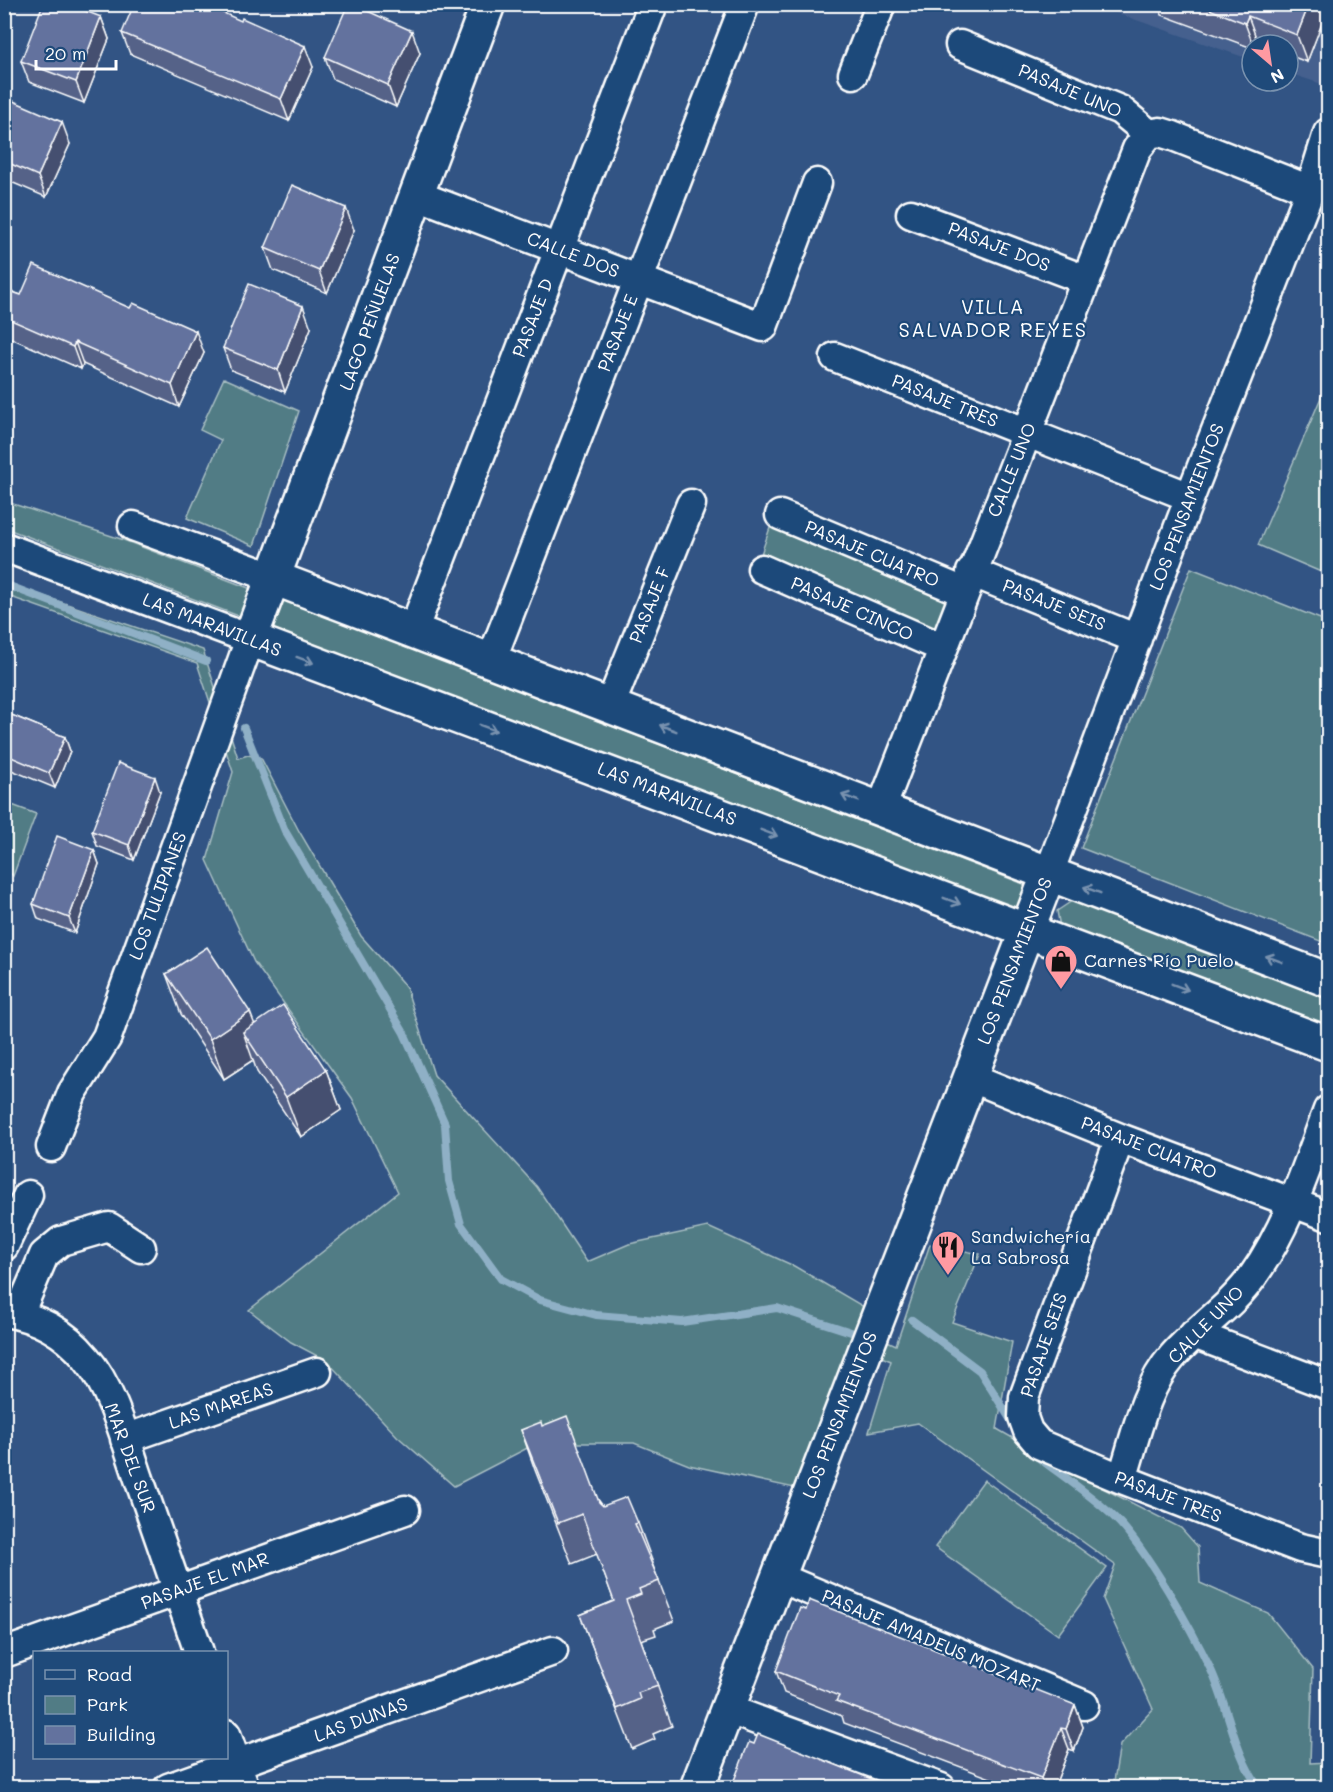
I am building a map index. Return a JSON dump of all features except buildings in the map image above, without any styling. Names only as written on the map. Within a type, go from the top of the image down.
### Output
[{"type":"street","name":"LAGO PEÑUELAS","points":[[250,639],[488,4]]},
{"type":"street","name":"PASAJE D","points":[[413,631],[653,4]]},
{"type":"street","name":"PASAJE E","points":[[491,661],[745,4]]},
{"type":"street","points":[[853,74],[881,4]]},
{"type":"street","name":"PASAJE UNO","points":[[960,45],[1120,110],[1149,134]]},
{"type":"street","points":[[1149,134],[1160,132],[1173,136],[1310,190]]},
{"type":"street","name":"LOS PENSAMIENTOS","points":[[697,1788],[1049,873],[1190,497],[1310,190],[1329,133]]},
{"type":"street","name":"CALLE UNO","points":[[881,810],[1137,149],[1149,134]]},
{"type":"street","name":"CALLE DOS","points":[[417,195],[763,327],[817,183]]},
{"type":"street","name":"PASAJE DOS","points":[[911,214],[1086,280]]},
{"type":"street","name":"PASAJE TRES","points":[[835,357],[1190,497]]},
{"type":"street","name":"PASAJE F","points":[[610,706],[690,504]]},
{"type":"street","name":"PASAJE CUATRO","points":[[780,515],[968,582]]},
{"type":"street","points":[[133,526],[1329,980]]},
{"type":"street","name":"LAS MARAVILLAS","points":[[4,547],[1329,1044]]},
{"type":"street","name":"PASAJE CINCO","points":[[762,569],[943,648]]},
{"type":"street","name":"PASAJE SEIS","points":[[968,582],[1137,639]]},
{"type":"street","name":"LOS TULIPANES","points":[[51,1147],[72,1093],[106,1037],[250,639]]},
{"type":"street","name":"PASAJE CUATRO","points":[[970,1077],[1120,1138],[1329,1216]]},
{"type":"street","name":"CALLE UNO","points":[[1122,1479],[1151,1390],[1170,1359],[1194,1334],[1235,1298],[1253,1276],[1293,1202],[1329,1110]]},
{"type":"street","name":"PASAJE SEIS","points":[[1023,1417],[1024,1397],[1120,1138]]},
{"type":"street","points":[[4,1246],[28,1195]]},
{"type":"street","points":[[12,1313],[44,1255],[61,1241],[109,1227],[141,1248]]},
{"type":"street","name":"MAR DEL SUR","points":[[12,1313],[57,1331],[87,1359],[103,1384],[125,1439],[198,1651]]},
{"type":"street","points":[[1194,1334],[1329,1385]]},
{"type":"street","name":"LAS MAREAS","points":[[125,1439],[317,1372]]},
{"type":"street","name":"PASAJE TRES","points":[[1023,1417],[1028,1431],[1039,1444],[1300,1548],[1329,1554]]},
{"type":"street","name":"PASAJE EL MAR","points":[[4,1653],[405,1510]]},
{"type":"street","name":"PASAJE AMADEUS MOZART","points":[[778,1577],[1084,1705]]},
{"type":"street","name":"LAS DUNAS","points":[[168,1788],[241,1776],[553,1651]]},
{"type":"street","points":[[727,1709],[941,1788]]},
{"type":"street","points":[[228,1740],[241,1776]]},
{"type":"shaded area","points":[[1093,5],[1328,5],[1328,86],[1300,77],[1300,33],[1240,33],[1240,56]]},
{"type":"green space","points":[[224,378],[299,411],[254,546],[187,518],[221,440],[200,430]]},
{"type":"green space","points":[[1328,381],[1328,575],[1258,545]]},
{"type":"green space","points":[[4,501],[121,539],[254,590],[244,618],[5,528]]},
{"type":"green space","points":[[773,519],[958,593],[941,641],[758,563]]},
{"type":"green space","points":[[1191,568],[1328,622],[1328,944],[1081,848]]},
{"type":"green space","points":[[5,583],[203,650],[238,758],[248,755],[261,758],[299,831],[361,936],[406,987],[434,1075],[537,1187],[587,1262],[629,1244],[708,1227],[794,1266],[864,1307],[857,1327],[896,1345],[930,1244],[980,1254],[952,1322],[1012,1342],[997,1429],[1075,1474],[1181,1528],[1198,1547],[1200,1583],[1268,1613],[1313,1669],[1310,1763],[1328,1762],[1328,1787],[1113,1787],[1120,1745],[1153,1709],[1103,1599],[1115,1565],[918,1423],[869,1432],[891,1361],[852,1344],[799,1489],[689,1465],[634,1443],[537,1443],[454,1486],[397,1436],[327,1361],[291,1342],[249,1310],[398,1192],[352,1098],[254,962],[207,860],[233,772],[197,663],[5,595]]},
{"type":"green space","points":[[283,600],[1029,886],[1019,911],[273,629]]},
{"type":"green space","points":[[4,802],[36,814],[13,876],[5,867]]},
{"type":"green space","points":[[1075,899],[1328,998],[1328,1030],[1060,927],[1057,911]]},
{"type":"green space","points":[[984,1480],[1107,1568],[1058,1635],[935,1547]]},
{"type":"waterway","points":[[4,584],[206,661]]},
{"type":"waterway","points":[[244,728],[285,831],[404,1033],[445,1124],[449,1181],[461,1224],[501,1279],[540,1300],[596,1315],[682,1322],[777,1308],[851,1332]]},
{"type":"waterway","points":[[912,1320],[980,1371],[1014,1425]]},
{"type":"waterway","points":[[1035,1455],[1114,1517],[1154,1568],[1211,1670],[1243,1760],[1259,1788]]},
{"type":"place","name":"Carnes Río Puelo","points":[[1061,990]]},
{"type":"place","name":"Sandwichería La Sabrosa","points":[[948,1276]]},
{"type":"district","name":"VILLA SALVADOR REYES","points":[[993,318]]}]
